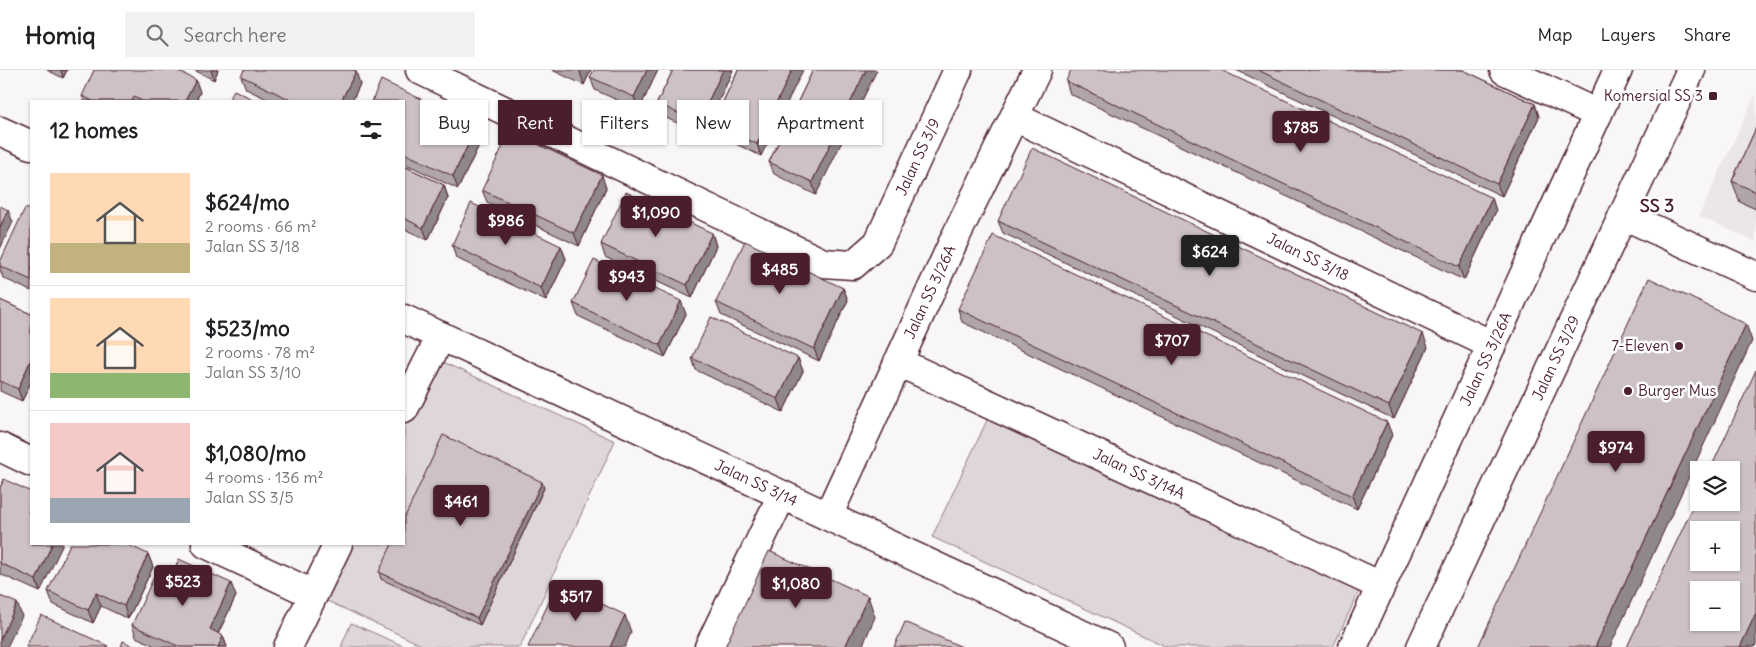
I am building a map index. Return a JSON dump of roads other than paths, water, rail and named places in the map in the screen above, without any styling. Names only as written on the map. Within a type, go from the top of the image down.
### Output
[{"type":"street","name":"Jalan SS 3/9","points":[[420,70],[823,263],[853,265],[878,243],[958,70]]},
{"type":"street","name":"Jalan SS 3/26A","points":[[828,516],[955,238],[1036,70]]},
{"type":"street","points":[[1504,70],[1598,114]]},
{"type":"street","name":"Jalan SS 3/26A","points":[[1352,647],[1618,70]]},
{"type":"street","name":"Jalan SS 3/29","points":[[1421,647],[1691,70]]},
{"type":"street","name":"Jalan SS 3/18","points":[[1015,117],[1492,345]]},
{"type":"street","points":[[0,131],[30,145]]},
{"type":"street","points":[[1623,215],[1756,276]]},
{"type":"street","name":"Jalan SS 3/14","points":[[405,319],[1109,647]]},
{"type":"street","points":[[405,407],[441,336]]},
{"type":"street","name":"Jalan SS 3/14A","points":[[898,362],[1381,586]]},
{"type":"street","points":[[0,447],[30,462]]},
{"type":"street","points":[[709,647],[782,495]]},
{"type":"street","points":[[208,545],[313,594]]},
{"type":"street","points":[[288,647],[338,545]]},
{"type":"place","name":"Komersial SS 3","points":[[1713,96]]},
{"type":"place","name":"7-Eleven","points":[[1679,346]]},
{"type":"place","name":"Burger Mus","points":[[1628,391]]},
{"type":"district","name":"SS 3","points":[[1657,206]]}]
